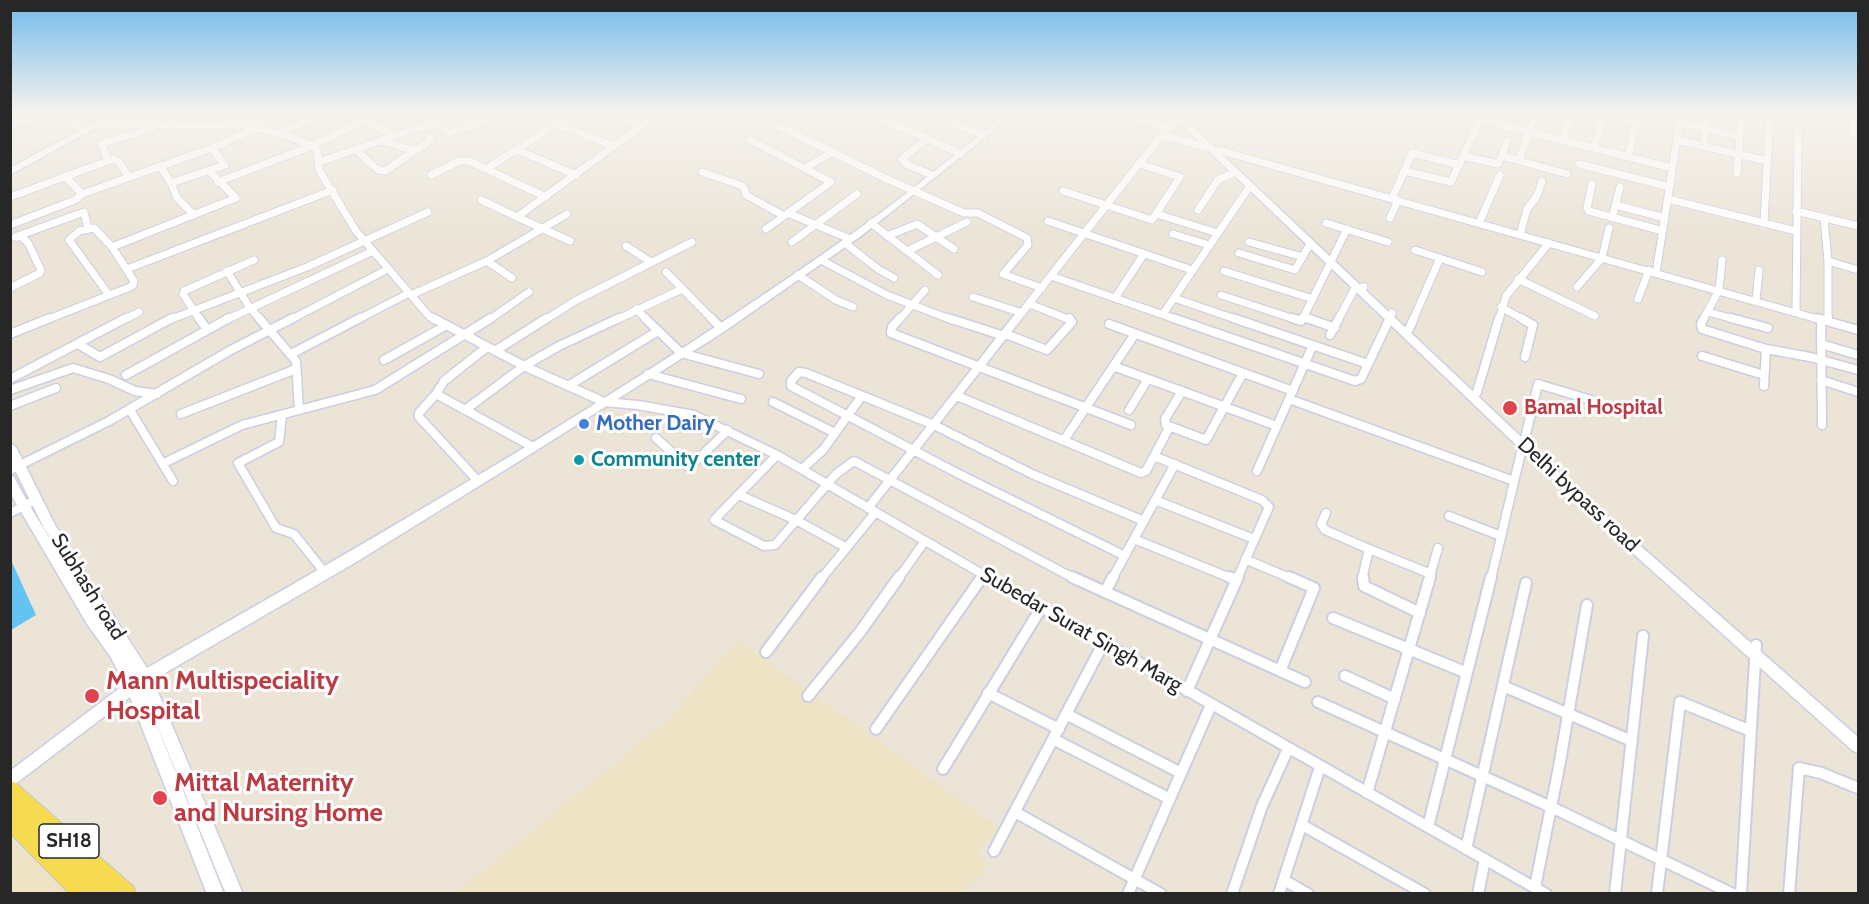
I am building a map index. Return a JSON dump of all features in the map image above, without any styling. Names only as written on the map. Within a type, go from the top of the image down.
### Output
[{"type":"main road","name":"SH18","points":[[10,789],[127,894]]},
{"type":"main road","points":[[10,802],[103,894]]},
{"type":"main road","name":"SH18","points":[[10,820],[84,894]]},
{"type":"street","points":[[10,170],[38,155]]},
{"type":"street","points":[[106,155],[108,160]]},
{"type":"street","points":[[10,225],[75,200],[82,194],[128,176],[191,155]]},
{"type":"street","points":[[171,183],[225,165],[217,155]]},
{"type":"street","points":[[218,182],[287,155]]},
{"type":"street","points":[[318,155],[319,170],[364,241],[429,316],[524,366],[604,402]]},
{"type":"street","points":[[319,162],[340,155]]},
{"type":"street","points":[[362,155],[382,171],[408,155]]},
{"type":"street","points":[[486,170],[509,155]]},
{"type":"street","points":[[529,155],[576,175]]},
{"type":"street","points":[[517,217],[602,155]]},
{"type":"street","points":[[766,229],[831,182],[780,155]]},
{"type":"street","points":[[805,168],[827,155]]},
{"type":"street","points":[[839,155],[912,191],[964,213],[978,213],[1029,240],[1003,274],[1042,288]]},
{"type":"street","points":[[907,155],[902,159],[906,164],[932,176]]},
{"type":"street","points":[[10,781],[139,682],[478,481],[721,327],[848,241],[959,155]]},
{"type":"street","points":[[766,652],[845,547],[891,478],[1147,155]]},
{"type":"street","name":"Delhi bypass road","points":[[1220,155],[1311,244],[1332,261]]},
{"type":"street","name":"Delhi bypass road","points":[[1221,155],[1479,397],[1583,502],[1858,735]]},
{"type":"street","points":[[1239,155],[1858,330]]},
{"type":"street","points":[[1390,218],[1411,155]]},
{"type":"street","points":[[1421,155],[1460,165]]},
{"type":"street","points":[[1519,160],[1521,155]]},
{"type":"street","points":[[1621,155],[1672,168]]},
{"type":"street","points":[[1638,299],[1653,271],[1663,231],[1674,155]]},
{"type":"street","points":[[1737,173],[1738,155]]},
{"type":"street","points":[[1743,155],[1767,161]]},
{"type":"street","points":[[1764,223],[1767,155]]},
{"type":"street","points":[[1796,312],[1797,155]]},
{"type":"street","points":[[1404,171],[1450,183],[1463,156],[1498,164],[1502,156],[1567,174]]},
{"type":"street","points":[[10,197],[108,160],[117,160],[128,176]]},
{"type":"street","points":[[431,175],[459,161],[469,161],[546,197]]},
{"type":"street","points":[[1063,191],[1152,220],[1180,177],[1140,164]]},
{"type":"street","points":[[1579,164],[1670,187]]},
{"type":"street","points":[[160,166],[177,198],[194,215]]},
{"type":"street","points":[[112,247],[236,198],[209,171]]},
{"type":"street","points":[[702,172],[740,185],[744,188],[746,195],[848,241],[878,269],[894,278]]},
{"type":"street","points":[[1198,210],[1218,180],[1235,172]]},
{"type":"street","points":[[1479,223],[1500,174]]},
{"type":"street","points":[[65,176],[82,194]]},
{"type":"street","points":[[1520,235],[1527,209],[1537,196],[1542,181]]},
{"type":"street","points":[[1592,184],[1587,209],[1663,231]]},
{"type":"street","points":[[1163,314],[1250,186]]},
{"type":"street","points":[[1612,218],[1620,187]]},
{"type":"street","points":[[127,269],[333,190]]},
{"type":"street","points":[[792,242],[857,194]]},
{"type":"street","points":[[1668,199],[1796,231]]},
{"type":"street","points":[[481,200],[570,241]]},
{"type":"street","points":[[1616,205],[1665,218]]},
{"type":"street","points":[[1796,211],[1858,226]]},
{"type":"street","points":[[13,238],[84,212],[88,228]]},
{"type":"street","points":[[78,344],[100,357],[157,325],[364,241],[428,212]]},
{"type":"street","points":[[291,354],[410,294],[487,261],[567,214]]},
{"type":"street","points":[[1157,214],[1217,233]]},
{"type":"street","points":[[1822,425],[1821,344],[1828,261],[1824,218]]},
{"type":"street","points":[[1048,221],[1192,270]]},
{"type":"street","points":[[907,250],[967,222]]},
{"type":"street","points":[[1326,223],[1388,242]]},
{"type":"street","points":[[871,224],[938,274]]},
{"type":"street","points":[[887,236],[917,224],[954,249]]},
{"type":"street","points":[[10,334],[109,295],[134,285],[134,281],[112,247],[95,229],[88,228],[73,234],[69,240],[109,295]]},
{"type":"street","points":[[1577,286],[1602,258],[1609,228]]},
{"type":"street","points":[[1221,295],[1301,321],[1347,230]]},
{"type":"street","points":[[1173,234],[1209,245]]},
{"type":"street","points":[[10,288],[34,277],[41,270],[25,239],[13,238]]},
{"type":"street","points":[[478,481],[419,417],[419,413],[444,381],[491,349],[575,301],[692,242]]},
{"type":"street","points":[[1249,242],[1303,257]]},
{"type":"street","points":[[1479,397],[1501,307],[1506,296],[1549,243]]},
{"type":"street","points":[[1239,253],[1295,270],[1311,244]]},
{"type":"street","points":[[626,246],[651,262]]},
{"type":"street","points":[[1415,250],[1482,272]]},
{"type":"street","points":[[126,375],[206,328],[287,288],[373,251]]},
{"type":"street","points":[[1115,298],[1144,254]]},
{"type":"street","points":[[1412,335],[1440,258]]},
{"type":"street","points":[[206,328],[183,294],[184,291],[254,260]]},
{"type":"street","points":[[821,260],[873,292],[1047,350],[1072,322],[1069,318],[1030,304]]},
{"type":"street","points":[[1722,260],[1719,290],[1700,326],[1702,329],[1766,349],[1821,359],[1858,370]]},
{"type":"street","points":[[487,261],[512,279]]},
{"type":"street","points":[[1828,261],[1858,270]]},
{"type":"street","points":[[13,458],[130,410],[270,329],[388,269]]},
{"type":"street","points":[[1756,301],[1759,270]]},
{"type":"street","points":[[227,271],[250,308],[296,361],[299,410]]},
{"type":"street","points":[[1224,271],[1312,299]]},
{"type":"street","points":[[666,272],[721,327]]},
{"type":"street","points":[[798,275],[836,300],[853,307]]},
{"type":"street","points":[[1051,276],[1355,381],[1361,379],[1390,315]]},
{"type":"street","points":[[1518,279],[1595,316]]},
{"type":"street","points":[[1304,317],[1333,331],[1360,287]]},
{"type":"street","points":[[465,410],[524,366],[559,346],[682,289]]},
{"type":"street","points":[[925,290],[892,327],[891,333],[1131,425]]},
{"type":"street","points":[[164,463],[242,425],[375,390],[465,336],[529,292]]},
{"type":"street","points":[[973,297],[1022,313]]},
{"type":"street","points":[[1174,298],[1368,364]]},
{"type":"street","points":[[1501,307],[1533,325],[1525,357]]},
{"type":"street","points":[[636,309],[681,353],[759,374]]},
{"type":"street","points":[[10,379],[139,312]]},
{"type":"street","points":[[1708,312],[1768,328]]},
{"type":"street","points":[[1109,324],[1243,373],[1291,395],[1514,481]]},
{"type":"street","points":[[384,360],[445,326]]},
{"type":"street","points":[[568,386],[658,331]]},
{"type":"street","points":[[1064,440],[1135,334]]},
{"type":"street","points":[[1821,344],[1858,355]]},
{"type":"street","points":[[1257,471],[1313,345]]},
{"type":"street","points":[[1764,386],[1766,349]]},
{"type":"street","points":[[1702,356],[1764,375]]},
{"type":"street","points":[[1113,366],[1277,426]]},
{"type":"street","points":[[10,390],[73,368],[110,379],[135,391],[157,394]]},
{"type":"street","points":[[181,414],[297,369]]},
{"type":"street","points":[[1125,556],[913,451],[790,386],[790,381],[802,371],[934,425],[1032,474],[1144,521]]},
{"type":"street","points":[[1182,392],[1165,419],[1166,425],[1206,440],[1243,373]]},
{"type":"street","points":[[648,374],[741,399]]},
{"type":"street","points":[[1129,410],[1148,379]]},
{"type":"street","points":[[1821,380],[1858,392]]},
{"type":"street","points":[[1428,827],[1538,384],[1595,401]]},
{"type":"street","points":[[10,406],[56,388]]},
{"type":"street","points":[[436,394],[533,447]]},
{"type":"street","points":[[957,396],[1141,473],[1146,471],[1169,428]]},
{"type":"street","points":[[802,469],[823,450],[861,397]]},
{"type":"street","name":"Subedar Surat Singh Marg","points":[[604,402],[638,405],[694,416],[777,455],[1103,644],[1546,894]]},
{"type":"street","points":[[773,402],[835,433]]},
{"type":"street","points":[[130,410],[164,463],[173,482]]},
{"type":"street","points":[[282,415],[279,442],[238,463],[276,528],[294,534],[325,573]]},
{"type":"street","points":[[656,438],[687,466],[697,460],[728,430]]},
{"type":"street","points":[[777,455],[714,520],[770,547],[778,543],[827,484],[852,461],[891,478],[1054,568],[1209,640],[1305,681]]},
{"type":"street","points":[[1154,456],[1269,504],[1187,691]]},
{"type":"street","name":"Subhash road","points":[[13,458],[23,507]]},
{"type":"street","points":[[1105,592],[1175,464]]},
{"type":"street","name":"Subhash road","points":[[10,480],[23,507],[92,620],[139,682],[191,807],[231,892]]},
{"type":"street","points":[[739,495],[796,520],[845,547]]},
{"type":"street","points":[[1155,500],[1254,539]]},
{"type":"street","points":[[1326,513],[1321,524],[1325,530],[1431,574]]},
{"type":"street","points":[[1449,516],[1502,536]]},
{"type":"street","points":[[1134,539],[1236,580]]},
{"type":"street","points":[[808,696],[860,632],[925,541]]},
{"type":"street","points":[[1369,549],[1362,580],[1364,586],[1420,613]]},
{"type":"street","points":[[1367,793],[1438,549]]},
{"type":"street","points":[[1245,559],[1314,588],[1280,671]]},
{"type":"street","points":[[876,729],[984,574]]},
{"type":"street","points":[[1466,849],[1526,584]]},
{"type":"street","points":[[1535,887],[1587,605]]},
{"type":"street","points":[[942,769],[1041,608]]},
{"type":"street","points":[[1333,618],[1467,673]]},
{"type":"street","points":[[1615,894],[1643,636]]},
{"type":"street","points":[[994,851],[1103,644]]},
{"type":"street","points":[[1741,894],[1756,650]]},
{"type":"street","name":"Delhi bypass road","points":[[1756,650],[1858,746]]},
{"type":"street","points":[[1345,676],[1395,699]]},
{"type":"street","points":[[1503,686],[1632,741]]},
{"type":"street","points":[[988,693],[1170,799]]},
{"type":"street","points":[[1318,702],[1551,807],[1733,894]]},
{"type":"street","points":[[1657,894],[1680,702],[1750,731]]},
{"type":"street","points":[[1128,894],[1211,705]]},
{"type":"street","points":[[1066,714],[1181,773]]},
{"type":"street","points":[[1232,894],[1262,806],[1288,748]]},
{"type":"street","points":[[1279,894],[1320,767]]},
{"type":"street","points":[[1789,894],[1799,768],[1858,788]]},
{"type":"street","name":"Subhash road","points":[[191,807],[216,894]]},
{"type":"street","points":[[1015,812],[1161,894]]},
{"type":"street","points":[[1302,825],[1425,894]]},
{"type":"street","points":[[1478,894],[1485,859]]},
{"type":"street","points":[[1284,880],[1308,894]]},
{"type":"shaded area","points":[[738,640],[1000,829],[976,852],[989,865],[962,893],[455,894],[669,719]]},
{"type":"shaded area","points":[[10,835],[20,849],[32,854],[71,893],[11,893]]},
{"type":"water","points":[[11,560],[36,615],[10,630]]},
{"type":"place","name":"Bamal Hospital","points":[[1510,408]]},
{"type":"place","name":"Mother Dairy","points":[[584,424]]},
{"type":"place","name":"Community center","points":[[579,460]]},
{"type":"place","name":"Mann Multispeciality Hospital","points":[[92,696]]},
{"type":"place","name":"Mittal Maternity and Nursing Home","points":[[160,798]]}]
